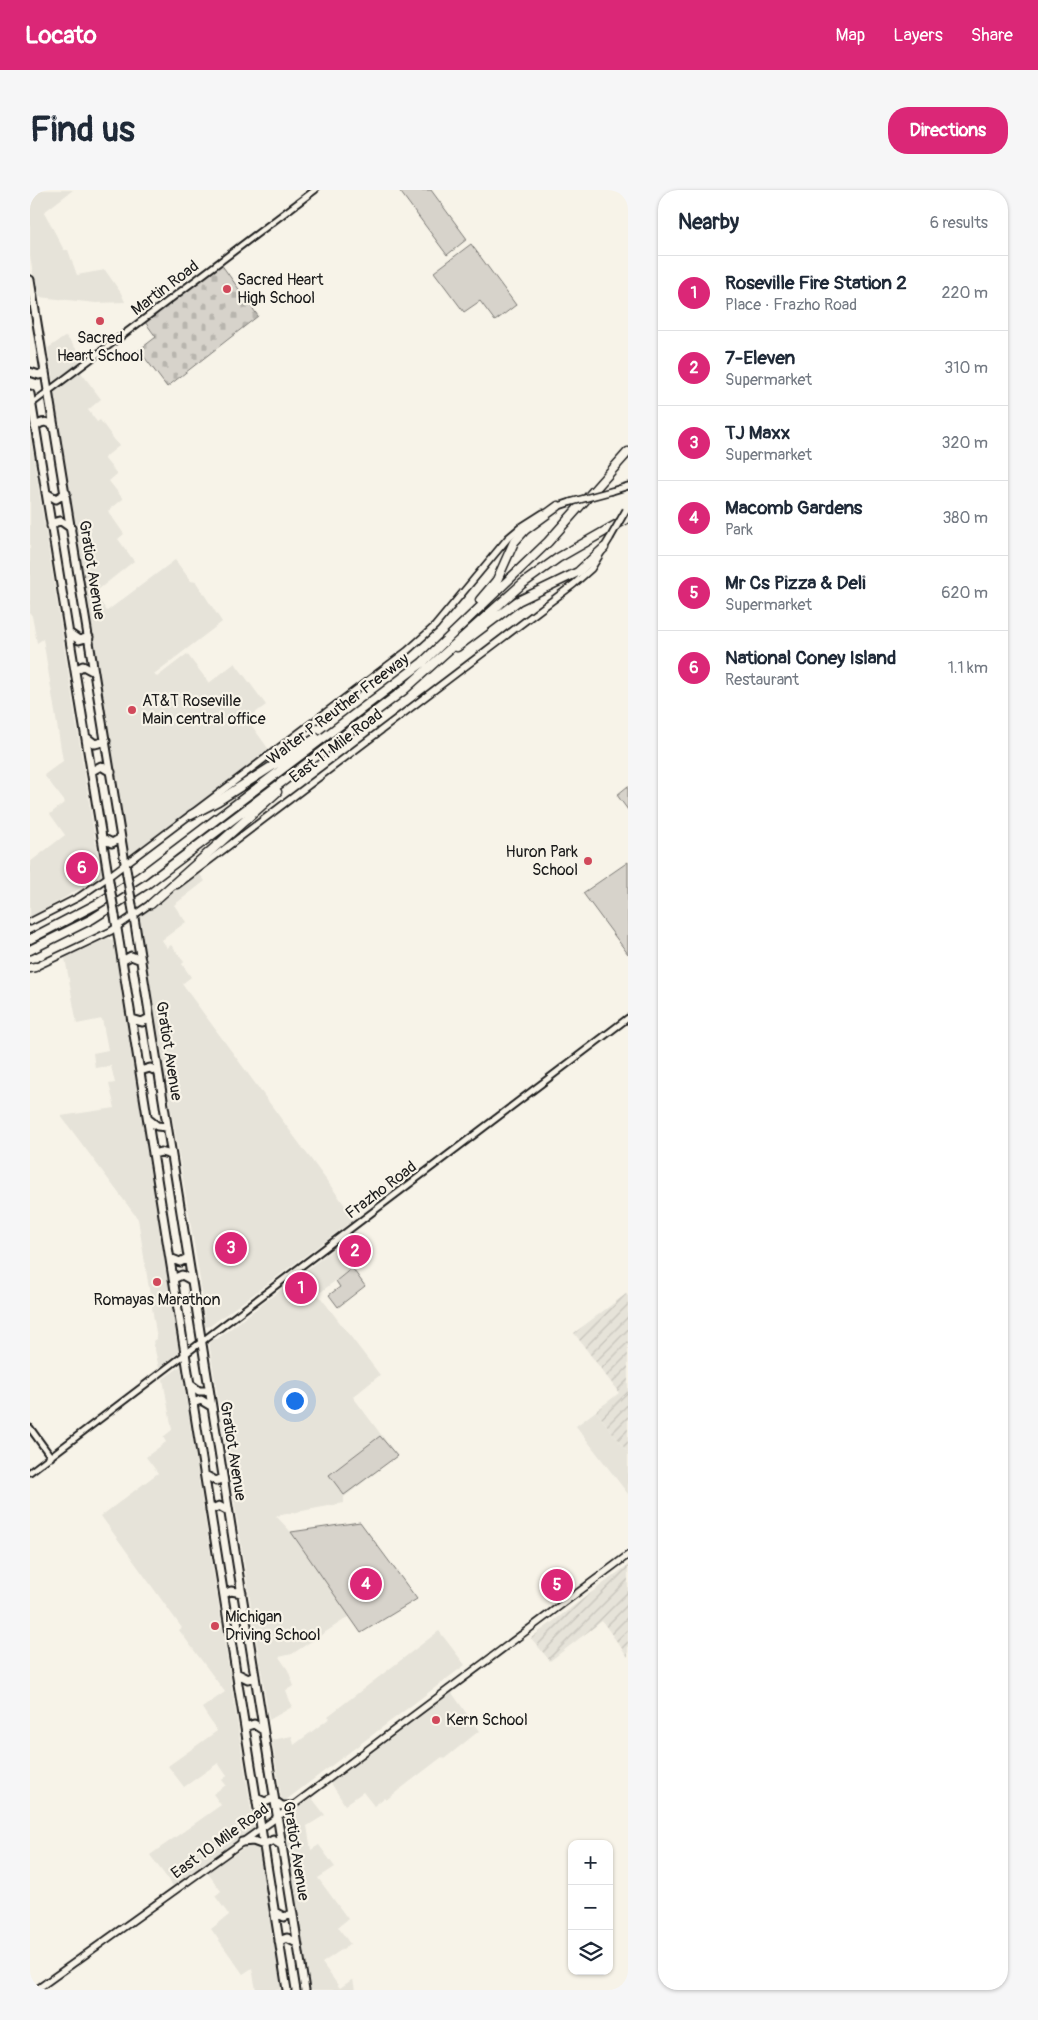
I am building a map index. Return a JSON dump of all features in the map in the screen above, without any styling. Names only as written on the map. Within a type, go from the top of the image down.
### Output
[{"type":"highway","name":"Walter P Reuther Freeway","points":[[30,939],[99,904],[140,877],[388,690],[437,648],[548,542],[627,452]]},
{"type":"highway","points":[[437,648],[456,624],[494,586],[509,551],[519,536],[558,506]]},
{"type":"highway","name":"Walter P Reuther Freeway","points":[[30,950],[92,919],[136,891],[404,690],[512,592],[538,572],[628,512]]},
{"type":"highway","points":[[441,658],[518,601],[578,572],[604,548]]},
{"type":"highway","points":[[191,816],[257,777],[332,728],[363,704],[388,690]]},
{"type":"highway","points":[[151,904],[258,807],[322,753]]},
{"type":"main road","name":"Gratiot Avenue","points":[[30,280],[126,865],[305,1990]]},
{"type":"main road","points":[[30,372],[39,375],[45,371]]},
{"type":"main road","name":"Gratiot Avenue","points":[[30,394],[287,1990]]},
{"type":"main road","points":[[35,427],[40,422],[46,422],[54,426]]},
{"type":"main road","name":"East 11 Mile Road","points":[[30,922],[79,897],[126,865],[421,639],[446,613],[508,538],[529,521],[558,506],[627,487]]},
{"type":"main road","points":[[46,492],[56,499],[66,494]]},
{"type":"main road","name":"East 11 Mile Road","points":[[32,968],[65,954],[117,927],[151,904],[574,584],[591,569],[628,512]]},
{"type":"main road","points":[[51,526],[61,521],[71,528]]},
{"type":"main road","points":[[69,633],[79,640],[88,637]]},
{"type":"main road","points":[[75,670],[83,666],[94,672]]},
{"type":"main road","points":[[86,737],[95,744],[106,741]]},
{"type":"main road","points":[[92,771],[101,766],[111,772]]},
{"type":"main road","points":[[102,838],[112,843],[121,838]]},
{"type":"main road","points":[[122,961],[132,956],[140,960]]},
{"type":"main road","points":[[132,1019],[142,1022],[150,1018]]},
{"type":"main road","points":[[140,1071],[150,1068],[158,1072]]},
{"type":"main road","points":[[148,1118],[157,1126],[167,1127]]},
{"type":"main road","points":[[153,1154],[161,1152],[171,1155]]},
{"type":"main road","points":[[170,1258],[180,1262],[188,1258]]},
{"type":"main road","points":[[174,1279],[182,1275],[191,1280]]},
{"type":"main road","points":[[190,1385],[199,1391],[209,1391]]},
{"type":"main road","points":[[193,1404],[201,1400],[211,1406]]},
{"type":"main road","points":[[205,1475],[216,1481],[223,1478]]},
{"type":"main road","points":[[210,1510],[219,1506],[228,1511]]},
{"type":"main road","name":"East 10 Mile Road","points":[[36,1990],[277,1818],[628,1555]]},
{"type":"main road","points":[[224,1594],[231,1591],[242,1594]]},
{"type":"main road","points":[[236,1673],[248,1679],[255,1676]]},
{"type":"main road","points":[[245,1727],[254,1724],[263,1730]]},
{"type":"main road","points":[[256,1798],[265,1802],[274,1799],[282,1806],[292,1806]]},
{"type":"main road","points":[[242,1842],[253,1841],[264,1845],[273,1840],[281,1845]]},
{"type":"main road","points":[[275,1912],[284,1917],[292,1914]]},
{"type":"main road","points":[[279,1941],[286,1938],[297,1944]]},
{"type":"street","name":"Martin Road","points":[[31,405],[316,190]]},
{"type":"street","name":"Frazho Road","points":[[30,1472],[628,1018]]},
{"type":"street","points":[[30,1428],[51,1457]]},
{"type":"shaded area","points":[[30,190],[73,190],[44,212],[64,250],[68,250],[77,275],[105,270],[125,302],[96,303],[37,296],[30,256]]},
{"type":"shaded area","points":[[66,336],[84,359],[53,382],[48,348]]},
{"type":"shaded area","points":[[80,371],[101,399],[88,410],[97,422],[100,420],[119,446],[104,458],[117,474],[109,481],[123,499],[108,511],[124,534],[118,539],[134,561],[94,593],[107,611],[175,560],[191,581],[196,582],[222,622],[154,674],[157,677],[187,654],[209,683],[235,663],[266,705],[247,719],[270,751],[131,854],[125,841],[53,393]]},
{"type":"shaded area","points":[[30,434],[101,876],[30,918],[30,862],[65,835],[50,814],[65,802],[44,775],[63,761],[43,639],[37,643],[30,613]]},
{"type":"shaded area","points":[[198,872],[205,881],[174,905],[186,922],[162,940],[167,948],[171,945],[184,962],[182,964],[191,977],[182,984],[355,1219],[210,1326],[205,1327],[202,1292],[139,919],[140,916]]},
{"type":"shaded area","points":[[108,938],[114,941],[181,1351],[159,1368],[153,1341],[157,1339],[138,1219],[61,1116],[115,1108],[109,1084],[115,1083],[111,1066],[95,1068],[93,1053],[108,1050],[102,1019],[77,1024],[65,958]]},
{"type":"shaded area","points":[[353,1234],[367,1253],[350,1266],[352,1268],[318,1294],[380,1375],[353,1397],[397,1456],[344,1497],[344,1503],[276,1516],[291,1532],[350,1616],[292,1654],[279,1657],[288,1670],[294,1686],[286,1690],[292,1707],[269,1720],[209,1343],[217,1339]]},
{"type":"shaded area","points":[[626,1294],[628,1296],[628,1453],[596,1411],[619,1393],[574,1333]]},
{"type":"shaded area","points":[[181,1366],[254,1828],[173,1886],[150,1855],[221,1805],[213,1794],[226,1785],[222,1780],[227,1776],[218,1763],[184,1787],[168,1766],[217,1731],[202,1708],[225,1692],[179,1630],[182,1628],[101,1516],[158,1473],[146,1457],[166,1442],[163,1437],[172,1430],[163,1379]]},
{"type":"shaded area","points":[[596,1411],[628,1453],[628,1494],[576,1426]]},
{"type":"shaded area","points":[[628,1565],[628,1657],[602,1621],[550,1661],[531,1638]]},
{"type":"shaded area","points":[[439,1631],[465,1665],[282,1803],[272,1740],[292,1736],[294,1745],[330,1718],[328,1716]]},
{"type":"shaded area","points":[[452,1693],[479,1731],[444,1759],[442,1757],[386,1800],[384,1798],[374,1806],[363,1792],[345,1805],[331,1783]]},
{"type":"shaded area","points":[[312,1798],[325,1815],[307,1826],[311,1850],[319,1845],[335,1867],[318,1878],[348,1919],[338,1927],[350,1944],[322,1963],[340,1988],[353,1979],[355,1990],[310,1990],[283,1823],[284,1817]]},
{"type":"shaded area","points":[[252,1843],[260,1846],[283,1990],[256,1990],[252,1968],[243,1974],[211,1929],[229,1915],[215,1896],[221,1891],[207,1872]]},
{"type":"green space","points":[[399,190],[431,190],[467,239],[447,255]]},
{"type":"green space","points":[[471,244],[516,305],[495,321],[480,301],[464,312],[434,272]]},
{"type":"green space","points":[[221,264],[258,316],[167,387],[139,350],[156,337],[145,322]]},
{"type":"green space","points":[[628,786],[628,810],[617,795]]},
{"type":"green space","points":[[628,862],[628,954],[583,893]]},
{"type":"green space","points":[[352,1268],[365,1286],[338,1307],[329,1295],[340,1287],[336,1281]]},
{"type":"green space","points":[[380,1436],[397,1456],[344,1495],[329,1475]]},
{"type":"green space","points":[[360,1522],[417,1599],[361,1633],[291,1532]]},
{"type":"place","name":"Sacred Heart High School","points":[[227,289]]},
{"type":"place","name":"Sacred Heart School","points":[[100,321]]},
{"type":"place","name":"AT&T Roseville Main central office","points":[[132,710]]},
{"type":"place","name":"Huron Park School","points":[[588,861]]},
{"type":"place","name":"National Coney Island","points":[[82,868]]},
{"type":"place","name":"TJ Maxx","points":[[231,1248]]},
{"type":"place","name":"7-Eleven","points":[[355,1251]]},
{"type":"place","name":"Romayas Marathon","points":[[157,1282]]},
{"type":"place","name":"Roseville Fire Station 2","points":[[301,1288]]},
{"type":"place","name":"Macomb Gardens","points":[[366,1584]]},
{"type":"place","name":"Mr Cs Pizza & Deli","points":[[557,1585]]},
{"type":"place","name":"Michigan Driving School","points":[[215,1626]]},
{"type":"place","name":"Kern School","points":[[436,1720]]}]
